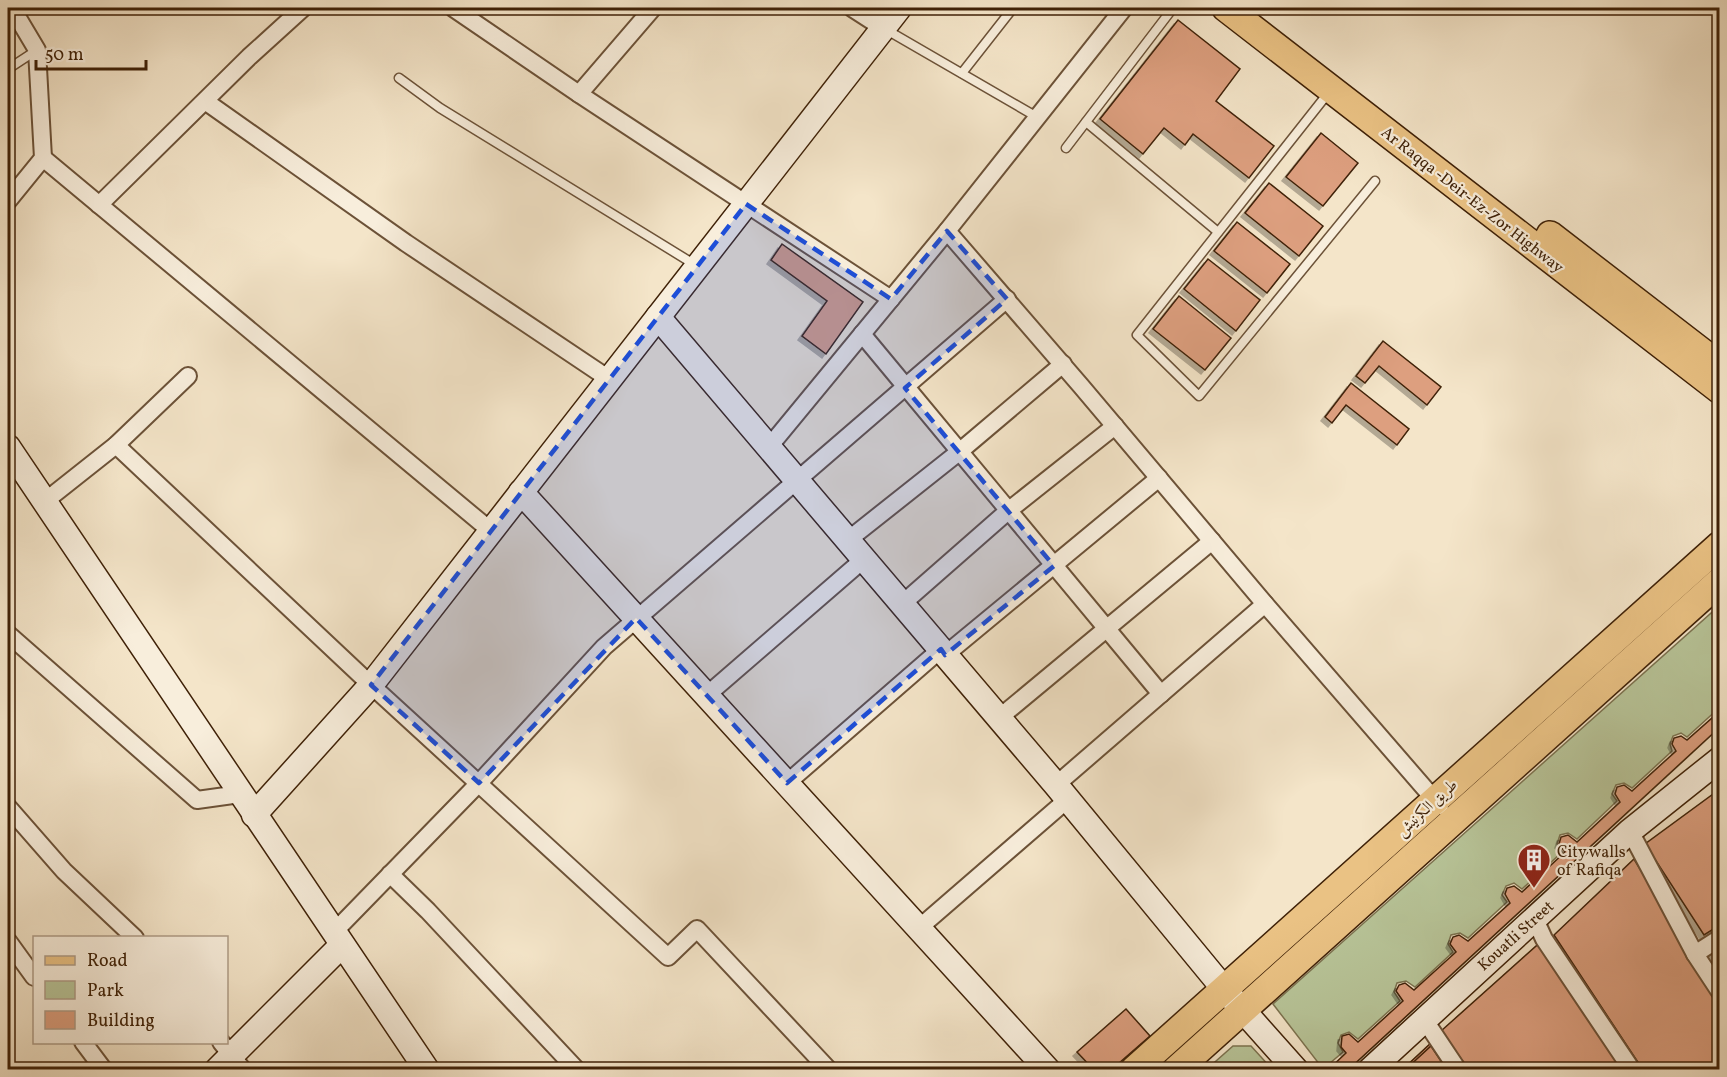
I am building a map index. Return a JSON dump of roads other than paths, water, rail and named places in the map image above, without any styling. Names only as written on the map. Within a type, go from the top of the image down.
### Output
[{"type":"main road","name":"Ar Raqqa -Deir-Ez-Zor Highway","points":[[1226,8],[1719,390]]},
{"type":"main road","name":"Ar Raqqa -Deir-Ez-Zor Highway","points":[[1255,8],[1719,366]]},
{"type":"main road","name":"طريق الكرنيش","points":[[1134,1070],[1719,545]]},
{"type":"main road","name":"طريق الكرنيش","points":[[1176,1070],[1719,581]]},
{"type":"street","points":[[8,201],[43,158],[37,50],[12,8]]},
{"type":"street","points":[[99,205],[303,8]]},
{"type":"street","points":[[453,8],[579,94],[891,299]]},
{"type":"street","points":[[579,94],[653,8]]},
{"type":"street","points":[[852,8],[884,28]]},
{"type":"street","points":[[254,815],[371,685],[899,8]]},
{"type":"street","points":[[769,447],[947,231],[1124,8]]},
{"type":"street","points":[[204,102],[406,243],[609,379]]},
{"type":"street","points":[[43,158],[491,531]]},
{"type":"street","points":[[947,231],[1452,821]]},
{"type":"street","points":[[228,1059],[338,938],[390,874],[604,647],[1007,300]]},
{"type":"street","points":[[658,317],[1062,792],[1224,989],[1296,1070]]},
{"type":"street","points":[[861,334],[1161,694]]},
{"type":"street","points":[[848,540],[959,452],[1063,364]]},
{"type":"street","points":[[44,502],[116,445],[188,376]]},
{"type":"street","points":[[902,604],[1008,511],[1115,426]]},
{"type":"street","points":[[116,445],[371,685],[668,957],[697,929],[829,1070]]},
{"type":"street","points":[[8,447],[427,1070]]},
{"type":"street","points":[[787,783],[943,652],[1054,566],[1159,478]]},
{"type":"street","points":[[521,492],[1048,1070]]},
{"type":"street","points":[[999,718],[1212,541]]},
{"type":"street","points":[[707,695],[864,559]]},
{"type":"street","points":[[919,928],[1161,694],[1264,604]]},
{"type":"street","points":[[8,634],[197,800],[240,794]]},
{"type":"street","name":"Kouatli Street","points":[[1370,1070],[1630,831],[1719,759]]},
{"type":"street","points":[[8,807],[64,871],[133,936]]},
{"type":"street","points":[[1630,831],[1695,954],[1719,992]]},
{"type":"street","points":[[390,874],[577,1070]]},
{"type":"street","points":[[1534,917],[1544,939],[1632,1070]]},
{"type":"street","points":[[1695,954],[1719,938]]},
{"type":"street","points":[[8,941],[33,976]]},
{"type":"street","points":[[1424,1019],[1458,1070]]},
{"type":"street","points":[[84,1044],[104,1070]]},
{"type":"lane","points":[[962,73],[1013,8]]},
{"type":"lane","points":[[1066,148],[1173,8]]},
{"type":"lane","points":[[884,28],[1037,117]]},
{"type":"lane","points":[[8,69],[37,50]]},
{"type":"lane","points":[[399,78],[440,108],[697,267]]},
{"type":"lane","points":[[1331,89],[1137,335],[1199,396],[1375,181]]},
{"type":"lane","points":[[1086,122],[1218,232]]},
{"type":"place","name":"City walls of Rafiqa","points":[[1534,889]]}]
